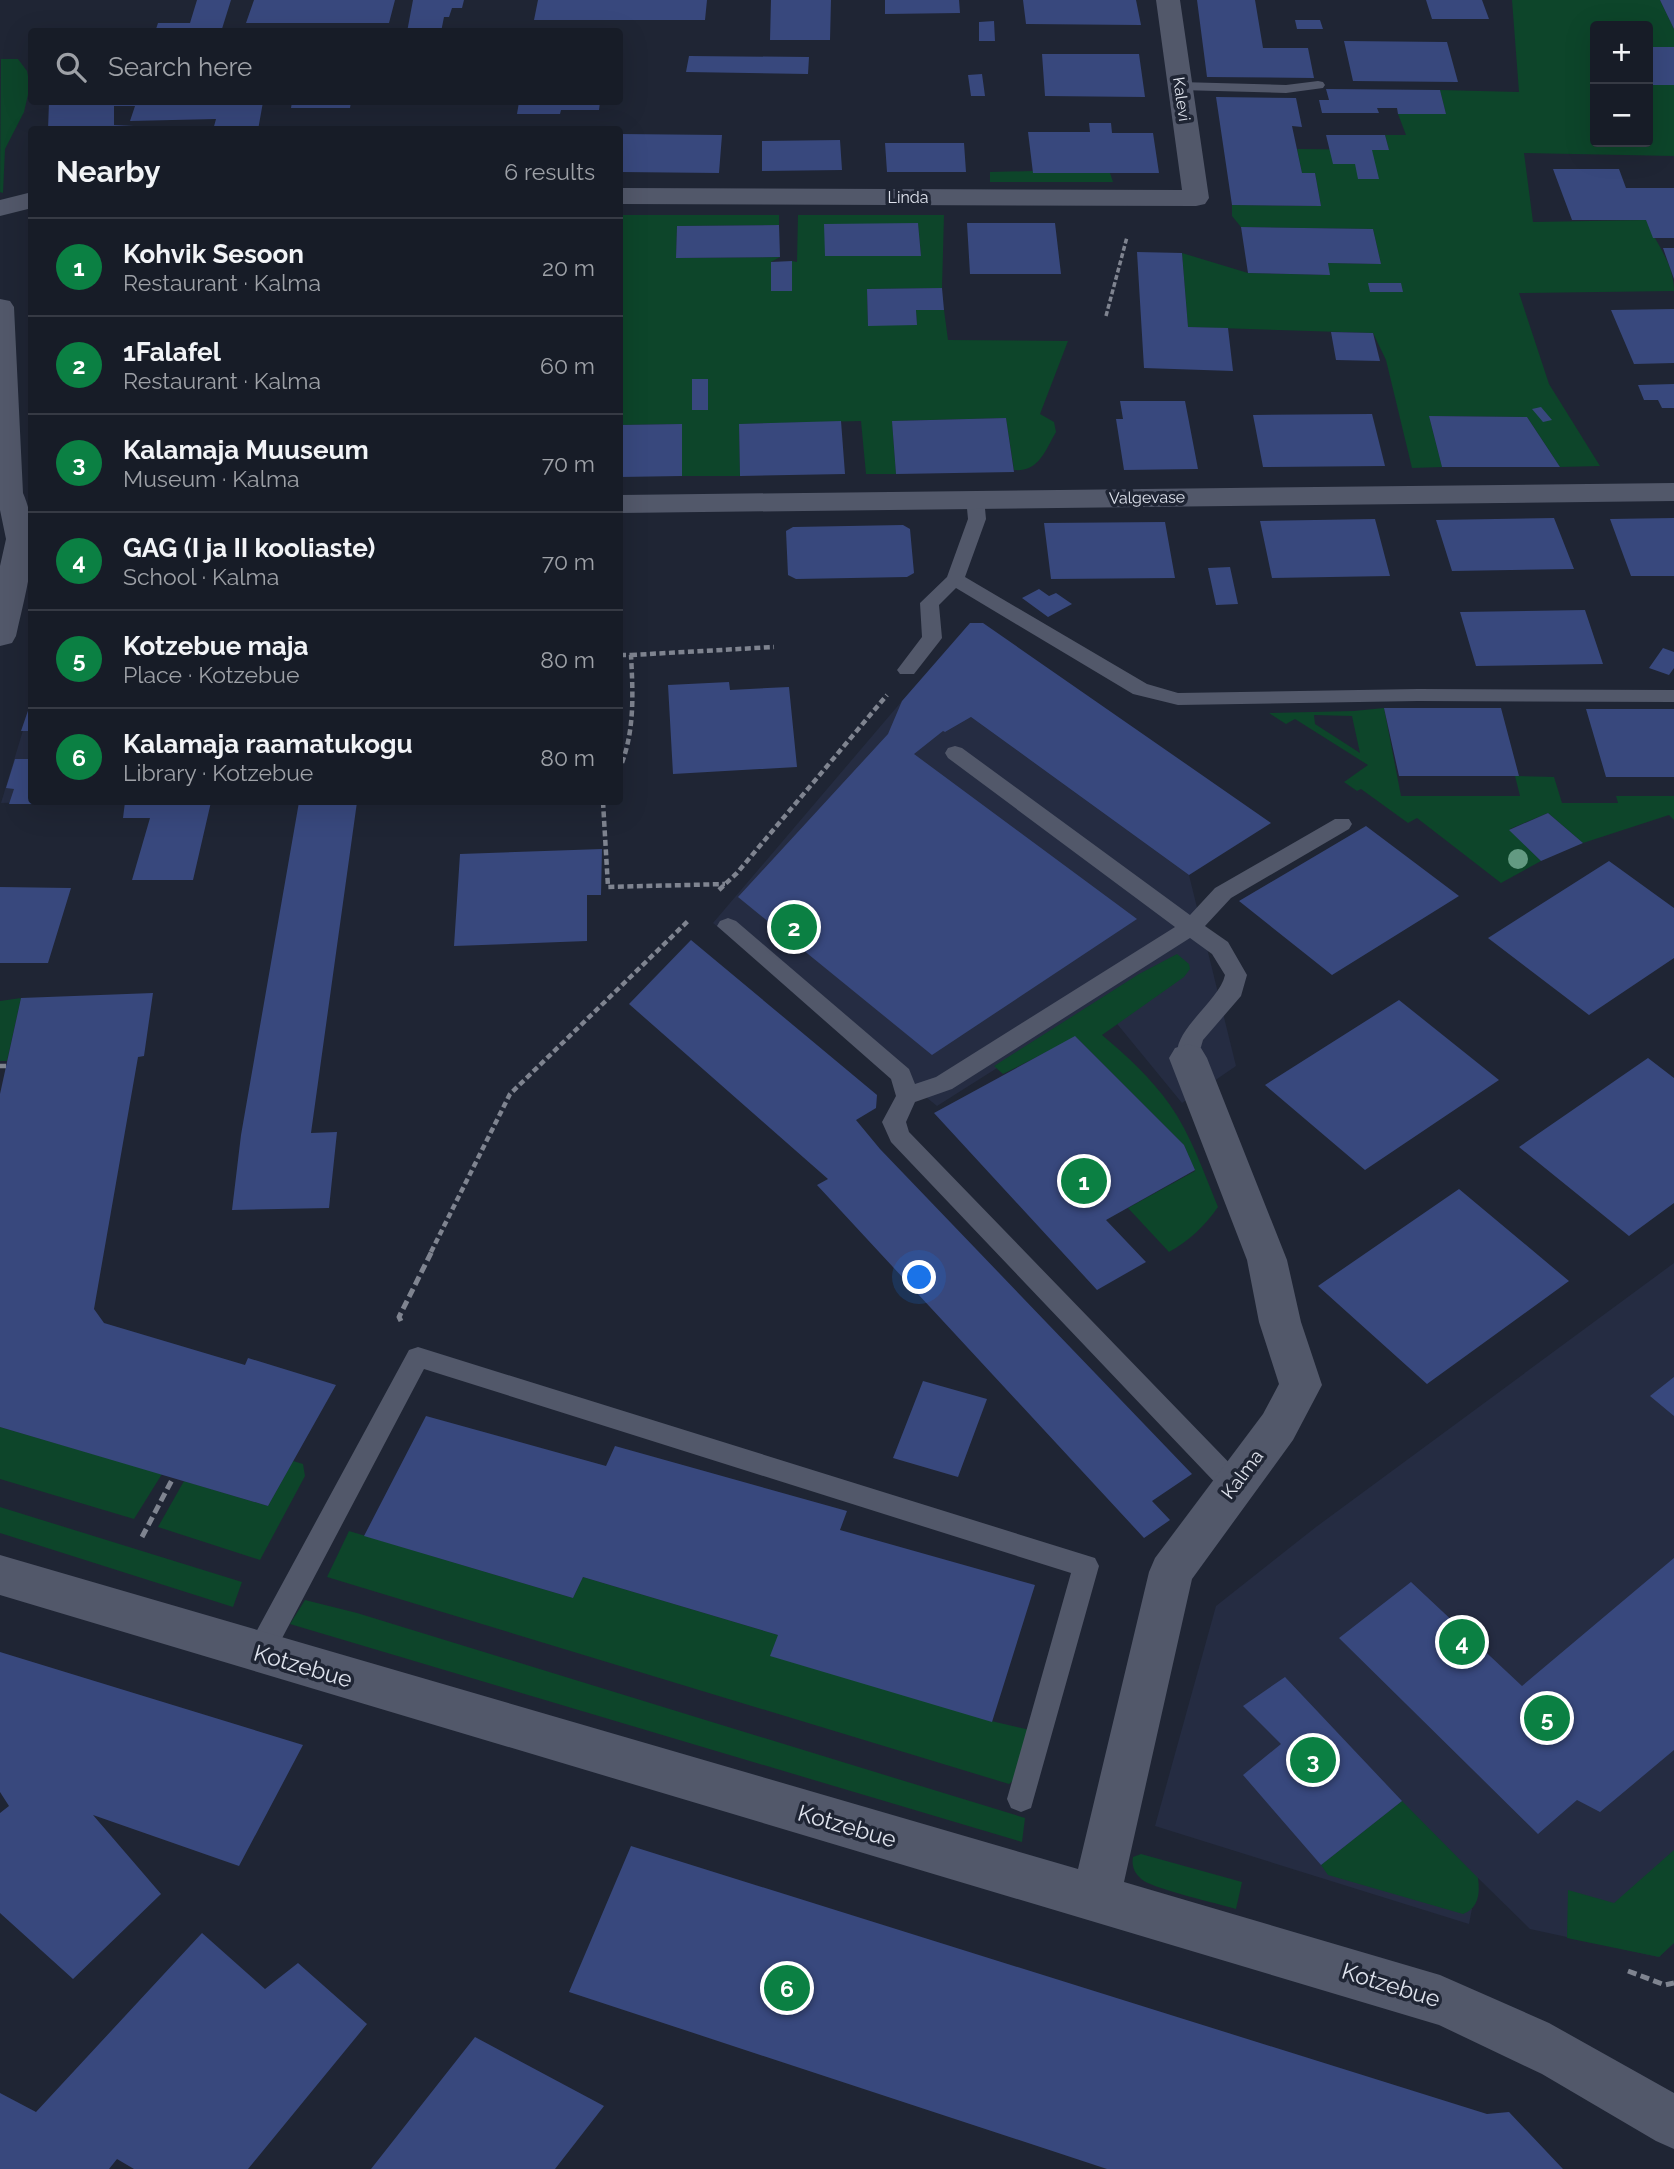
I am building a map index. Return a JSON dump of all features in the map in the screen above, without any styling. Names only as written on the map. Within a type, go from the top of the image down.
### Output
[{"type":"street","name":"Kalevi","points":[[1168,0],[1196,198]]},
{"type":"street","name":"Linda","points":[[623,196],[1196,198]]},
{"type":"street","points":[[0,208],[28,201]]},
{"type":"street","points":[[0,307],[8,493],[22,539],[0,636]]},
{"type":"street","name":"Valgevase","points":[[623,505],[975,498],[1674,492]]},
{"type":"street","name":"Kalma","points":[[1096,1897],[1171,1572],[1233,1484],[1278,1427],[1301,1385],[1280,1322],[1267,1260],[1188,1058]]},
{"type":"street","name":"Kotzebue","points":[[0,1575],[608,1758],[1096,1897],[1461,2008],[1493,2020],[1669,2116]]},
{"type":"lane","points":[[1180,86],[1286,89],[1318,85]]},
{"type":"lane","points":[[907,670],[932,638],[929,603],[955,579],[977,519],[975,498]]},
{"type":"lane","points":[[955,579],[1140,689],[1178,699],[1418,695],[1674,696]]},
{"type":"lane","points":[[955,753],[1220,948],[1236,975],[1233,990],[1192,1037],[1188,1058]]},
{"type":"lane","points":[[907,1096],[944,1083],[1191,927],[1223,893],[1342,824]]},
{"type":"lane","points":[[727,926],[901,1075],[907,1096],[894,1122],[899,1136],[1233,1484]]},
{"type":"lane","points":[[259,1654],[418,1357],[1086,1566],[1021,1799]]},
{"type":"path","points":[[1106,316],[1123,259],[1131,198]]},
{"type":"path","points":[[623,655],[774,647]]},
{"type":"path","points":[[623,761],[634,713],[631,654]]},
{"type":"path","points":[[716,894],[907,670]]},
{"type":"path","points":[[603,805],[608,887],[725,884]]},
{"type":"path","points":[[418,1357],[399,1317],[510,1094],[696,913]]},
{"type":"path","points":[[142,1536],[173,1478]]},
{"type":"path","points":[[1628,1972],[1665,1985],[1674,1983]]},
{"type":"shaded area","points":[[902,701],[945,732],[971,717],[1189,875],[1236,1066],[1182,1103],[1100,1003],[937,1106],[713,923]]},
{"type":"shaded area","points":[[28,714],[28,802],[1,803]]},
{"type":"shaded area","points":[[1674,1263],[1674,1943],[1659,1957],[1530,1929],[1478,1878],[1469,1924],[1155,1826],[1216,1606],[1316,1527]]},
{"type":"green space","points":[[1512,0],[1660,0],[1674,29],[1674,47],[1653,47],[1653,21],[1590,21],[1590,147],[1653,147],[1653,85],[1674,85],[1674,156],[1524,153],[1533,222],[1646,220],[1671,271],[1674,291],[1519,293],[1549,384],[1600,466],[1560,467],[1527,417],[1429,416],[1442,467],[1412,468],[1386,360],[1373,333],[1188,327],[1182,253],[1248,273],[1329,275],[1328,263],[1381,264],[1373,229],[1241,227],[1232,216],[1232,205],[1321,206],[1315,173],[1302,173],[1297,149],[1389,150],[1385,135],[1406,135],[1398,114],[1446,114],[1440,90],[1519,92]]},
{"type":"green space","points":[[1,59],[18,59],[27,71],[28,95],[24,112],[5,149],[3,193],[0,192]]},
{"type":"green space","points":[[990,172],[1110,173],[1113,182],[990,182]]},
{"type":"green space","points":[[623,215],[779,215],[779,225],[677,226],[676,258],[780,257],[771,262],[772,291],[792,291],[792,261],[797,262],[798,215],[944,215],[942,288],[867,289],[868,325],[917,325],[916,310],[944,310],[948,340],[1068,341],[1040,414],[1054,422],[1056,432],[1040,459],[1030,468],[1023,470],[1014,470],[1006,418],[892,421],[896,474],[866,474],[861,421],[739,424],[740,476],[682,476],[682,424],[623,425]],"holes":[[[825,224],[918,224],[921,255],[825,256]],[[692,379],[708,379],[708,410],[692,410]]]},
{"type":"green space","points":[[1384,708],[1401,796],[1520,796],[1515,776],[1554,777],[1562,803],[1618,803],[1616,796],[1674,796],[1674,820],[1669,815],[1583,843],[1548,813],[1510,829],[1541,861],[1501,883],[1417,818],[1408,823],[1361,789],[1357,791],[1344,782],[1368,765],[1295,719],[1286,724],[1269,713]],"holes":[[[1314,715],[1352,716],[1360,753],[1315,724]]]},
{"type":"green space","points":[[1177,954],[1189,964],[1190,969],[1184,977],[1102,1035],[1138,1068],[1170,1105],[1191,1141],[1218,1207],[1196,1232],[1169,1252],[1128,1208],[1195,1171],[1184,1145],[1076,1037],[1003,1074],[994,1066],[1139,974]]},
{"type":"green space","points":[[21,998],[7,1061],[0,1061],[0,1001]]},
{"type":"green space","points":[[0,1427],[162,1474],[134,1519],[0,1479]]},
{"type":"green space","points":[[293,1461],[303,1464],[305,1476],[260,1560],[158,1527],[184,1481],[268,1506]]},
{"type":"green space","points":[[0,1507],[242,1582],[233,1607],[0,1533]]},
{"type":"green space","points":[[349,1531],[573,1598],[583,1577],[778,1635],[987,1720],[1034,1731],[1024,1772],[1009,1784],[327,1577]]},
{"type":"green space","points":[[305,1600],[357,1613],[1025,1818],[1022,1842],[290,1624]]},
{"type":"green space","points":[[1402,1801],[1478,1878],[1479,1889],[1475,1904],[1463,1914],[1328,1875],[1321,1865]]},
{"type":"green space","points":[[1674,1850],[1674,1943],[1659,1957],[1567,1938],[1568,1890],[1614,1903]]},
{"type":"green space","points":[[1141,1854],[1242,1882],[1236,1909],[1144,1881],[1133,1868],[1133,1857]]},
{"type":"building","points":[[197,0],[231,0],[222,28],[156,28],[158,23],[190,23]]},
{"type":"building","points":[[254,0],[395,0],[389,23],[246,23]]},
{"type":"building","points":[[413,0],[464,0],[462,8],[452,8],[449,17],[444,17],[442,28],[408,28]]},
{"type":"building","points":[[538,0],[707,0],[705,20],[534,20]]},
{"type":"building","points":[[771,0],[831,0],[830,40],[770,40]]},
{"type":"building","points":[[885,0],[959,0],[960,13],[885,14]]},
{"type":"building","points":[[1023,0],[1136,0],[1141,25],[1026,24]]},
{"type":"building","points":[[1197,0],[1255,0],[1263,48],[1308,48],[1314,78],[1207,77]]},
{"type":"building","points":[[1426,0],[1482,0],[1489,19],[1432,19]]},
{"type":"building","points":[[1660,0],[1674,0],[1674,29]]},
{"type":"building","points":[[1295,20],[1320,20],[1323,29],[1297,29]]},
{"type":"building","points":[[994,21],[995,41],[979,41],[979,22]]},
{"type":"building","points":[[1344,41],[1447,42],[1458,82],[1353,81]]},
{"type":"building","points":[[1653,47],[1674,47],[1674,85],[1653,85]]},
{"type":"building","points":[[1042,54],[1139,54],[1145,97],[1045,96]]},
{"type":"building","points":[[689,56],[809,57],[808,74],[686,72]]},
{"type":"building","points":[[982,74],[985,96],[971,96],[968,75]]},
{"type":"building","points":[[1326,89],[1440,90],[1446,114],[1398,114],[1397,108],[1377,108],[1379,113],[1322,113],[1319,100],[1329,100]]},
{"type":"building","points":[[1216,97],[1296,98],[1302,127],[1292,126],[1302,173],[1315,173],[1321,206],[1232,205]]},
{"type":"building","points":[[49,105],[262,105],[259,126],[214,126],[216,119],[130,121],[135,106],[114,106],[114,125],[134,126],[48,126]]},
{"type":"building","points":[[292,105],[350,105],[350,108],[291,108]]},
{"type":"building","points":[[518,105],[600,105],[599,110],[517,114]]},
{"type":"building","points":[[1089,123],[1111,123],[1112,133],[1153,133],[1159,173],[1033,173],[1028,132],[1090,132]]},
{"type":"building","points":[[623,134],[722,135],[719,173],[623,172]]},
{"type":"building","points":[[1326,135],[1385,135],[1389,150],[1372,150],[1379,179],[1358,179],[1355,164],[1333,164]]},
{"type":"building","points":[[840,140],[842,170],[762,171],[762,141]]},
{"type":"building","points":[[885,143],[964,143],[966,172],[887,172]]},
{"type":"building","points":[[1553,169],[1619,169],[1626,188],[1674,188],[1674,238],[1653,238],[1646,220],[1572,220]]},
{"type":"building","points":[[918,223],[921,256],[825,256],[824,224]]},
{"type":"building","points":[[967,223],[1055,223],[1061,274],[970,274]]},
{"type":"building","points":[[779,225],[780,257],[676,258],[677,226]]},
{"type":"building","points":[[1241,227],[1373,229],[1381,264],[1328,263],[1330,275],[1248,273]]},
{"type":"building","points":[[1663,248],[1674,248],[1674,279]]},
{"type":"building","points":[[1137,252],[1182,253],[1188,327],[1228,328],[1233,371],[1144,368]]},
{"type":"building","points":[[792,261],[792,291],[771,291],[771,262]]},
{"type":"building","points":[[1368,283],[1401,283],[1403,292],[1370,292]]},
{"type":"building","points":[[942,288],[944,310],[916,310],[917,325],[868,326],[867,289]]},
{"type":"building","points":[[1674,309],[1674,363],[1634,364],[1611,310]]},
{"type":"building","points":[[1331,332],[1373,333],[1380,361],[1336,360]]},
{"type":"building","points":[[692,379],[708,379],[708,410],[692,410]]},
{"type":"building","points":[[1674,384],[1674,408],[1662,408],[1658,400],[1644,400],[1638,385]]},
{"type":"building","points":[[1120,401],[1185,401],[1198,469],[1124,470],[1116,419],[1123,419]]},
{"type":"building","points":[[1541,407],[1552,420],[1543,422],[1532,409]]},
{"type":"building","points":[[1372,414],[1385,466],[1263,467],[1253,415]]},
{"type":"building","points":[[1429,416],[1527,417],[1560,467],[1442,467]]},
{"type":"building","points":[[1006,418],[1014,472],[896,474],[892,421]]},
{"type":"building","points":[[841,421],[845,474],[740,476],[739,424]]},
{"type":"building","points":[[682,424],[682,476],[623,477],[623,425]]},
{"type":"building","points":[[1554,518],[1574,569],[1452,571],[1436,520]]},
{"type":"building","points":[[1674,518],[1674,576],[1631,576],[1610,519]]},
{"type":"building","points":[[1375,519],[1390,576],[1272,578],[1260,521]]},
{"type":"building","points":[[1165,522],[1175,578],[1051,579],[1044,523]]},
{"type":"building","points":[[903,525],[910,529],[914,573],[907,577],[796,579],[788,575],[786,531],[793,527]]},
{"type":"building","points":[[1230,567],[1238,604],[1216,605],[1208,568]]},
{"type":"building","points":[[1039,589],[1049,596],[1056,593],[1072,604],[1048,617],[1022,598]]},
{"type":"building","points":[[1585,610],[1603,664],[1476,666],[1460,612]]},
{"type":"building","points":[[970,623],[983,623],[1271,823],[1189,875],[971,717],[943,731],[914,754],[1137,919],[932,1055],[738,897],[888,734],[902,701]]},
{"type":"building","points":[[1663,648],[1674,652],[1674,668],[1669,675],[1649,668]]},
{"type":"building","points":[[729,682],[730,690],[789,687],[797,767],[673,774],[668,685]]},
{"type":"building","points":[[1384,708],[1501,708],[1519,776],[1399,776]]},
{"type":"building","points":[[1586,709],[1674,709],[1674,777],[1606,777]]},
{"type":"building","points":[[28,711],[28,731],[21,731]]},
{"type":"building","points":[[15,759],[28,759],[28,804],[9,804],[14,789],[6,788]]},
{"type":"building","points":[[125,805],[210,805],[193,880],[132,880],[150,818],[123,818]]},
{"type":"building","points":[[298,805],[357,805],[311,1133],[337,1132],[329,1208],[232,1210],[241,1135]]},
{"type":"building","points":[[1548,813],[1583,843],[1541,861],[1509,830]]},
{"type":"building","points":[[1366,826],[1459,896],[1332,975],[1239,901]]},
{"type":"building","points":[[602,849],[601,895],[587,895],[587,941],[454,946],[460,854]]},
{"type":"building","points":[[1609,861],[1674,908],[1674,958],[1589,1015],[1488,938]]},
{"type":"building","points":[[0,887],[71,888],[48,963],[0,963]]},
{"type":"building","points":[[691,940],[877,1095],[876,1108],[856,1120],[880,1149],[1192,1474],[1152,1501],[1170,1520],[1144,1538],[817,1185],[828,1179],[629,1004]]},
{"type":"building","points":[[153,993],[144,1056],[138,1057],[94,1309],[104,1323],[245,1365],[248,1358],[336,1385],[268,1506],[0,1427],[0,1094],[21,998]]},
{"type":"building","points":[[1399,1000],[1499,1080],[1365,1170],[1265,1085]]},
{"type":"building","points":[[1075,1036],[1184,1145],[1195,1170],[1106,1220],[1146,1262],[1097,1290],[934,1113]]},
{"type":"building","points":[[1648,1058],[1674,1078],[1674,1203],[1629,1236],[1519,1147]]},
{"type":"building","points":[[1459,1189],[1569,1281],[1427,1384],[1318,1286]]},
{"type":"building","points":[[1674,1377],[1674,1416],[1650,1396]]},
{"type":"building","points":[[923,1381],[987,1399],[958,1477],[893,1458]]},
{"type":"building","points":[[426,1416],[606,1466],[615,1446],[847,1511],[840,1530],[1035,1585],[992,1722],[770,1656],[778,1635],[583,1577],[573,1598],[364,1536]]},
{"type":"building","points":[[1674,1558],[1674,1750],[1600,1812],[1577,1800],[1538,1834],[1339,1638],[1411,1582],[1522,1686]]},
{"type":"building","points":[[0,1652],[303,1745],[239,1866],[93,1815],[161,1894],[73,1979],[0,1913],[0,1813],[9,1806],[0,1792]]},
{"type":"building","points":[[1285,1677],[1402,1801],[1321,1865],[1243,1775],[1281,1744],[1243,1706]]},
{"type":"building","points":[[631,1846],[1487,2114],[1509,2112],[1563,2169],[1107,2169],[569,1992]]},
{"type":"building","points":[[202,1933],[265,1989],[298,1963],[367,2024],[248,2169],[134,2169],[117,2159],[109,2169],[0,2169],[0,2093],[36,2112]]},
{"type":"building","points":[[475,2037],[604,2106],[555,2169],[371,2169]]},
{"type":"place","name":"1Falafel","points":[[794,927]]},
{"type":"place","name":"Kohvik Sesoon","points":[[1084,1181]]},
{"type":"place","name":"GAG (I ja II kooliaste)","points":[[1462,1642]]},
{"type":"place","name":"Kotzebue maja","points":[[1547,1718]]},
{"type":"place","name":"Kalamaja Muuseum","points":[[1313,1760]]},
{"type":"place","name":"Kalamaja raamatukogu","points":[[787,1988]]}]
